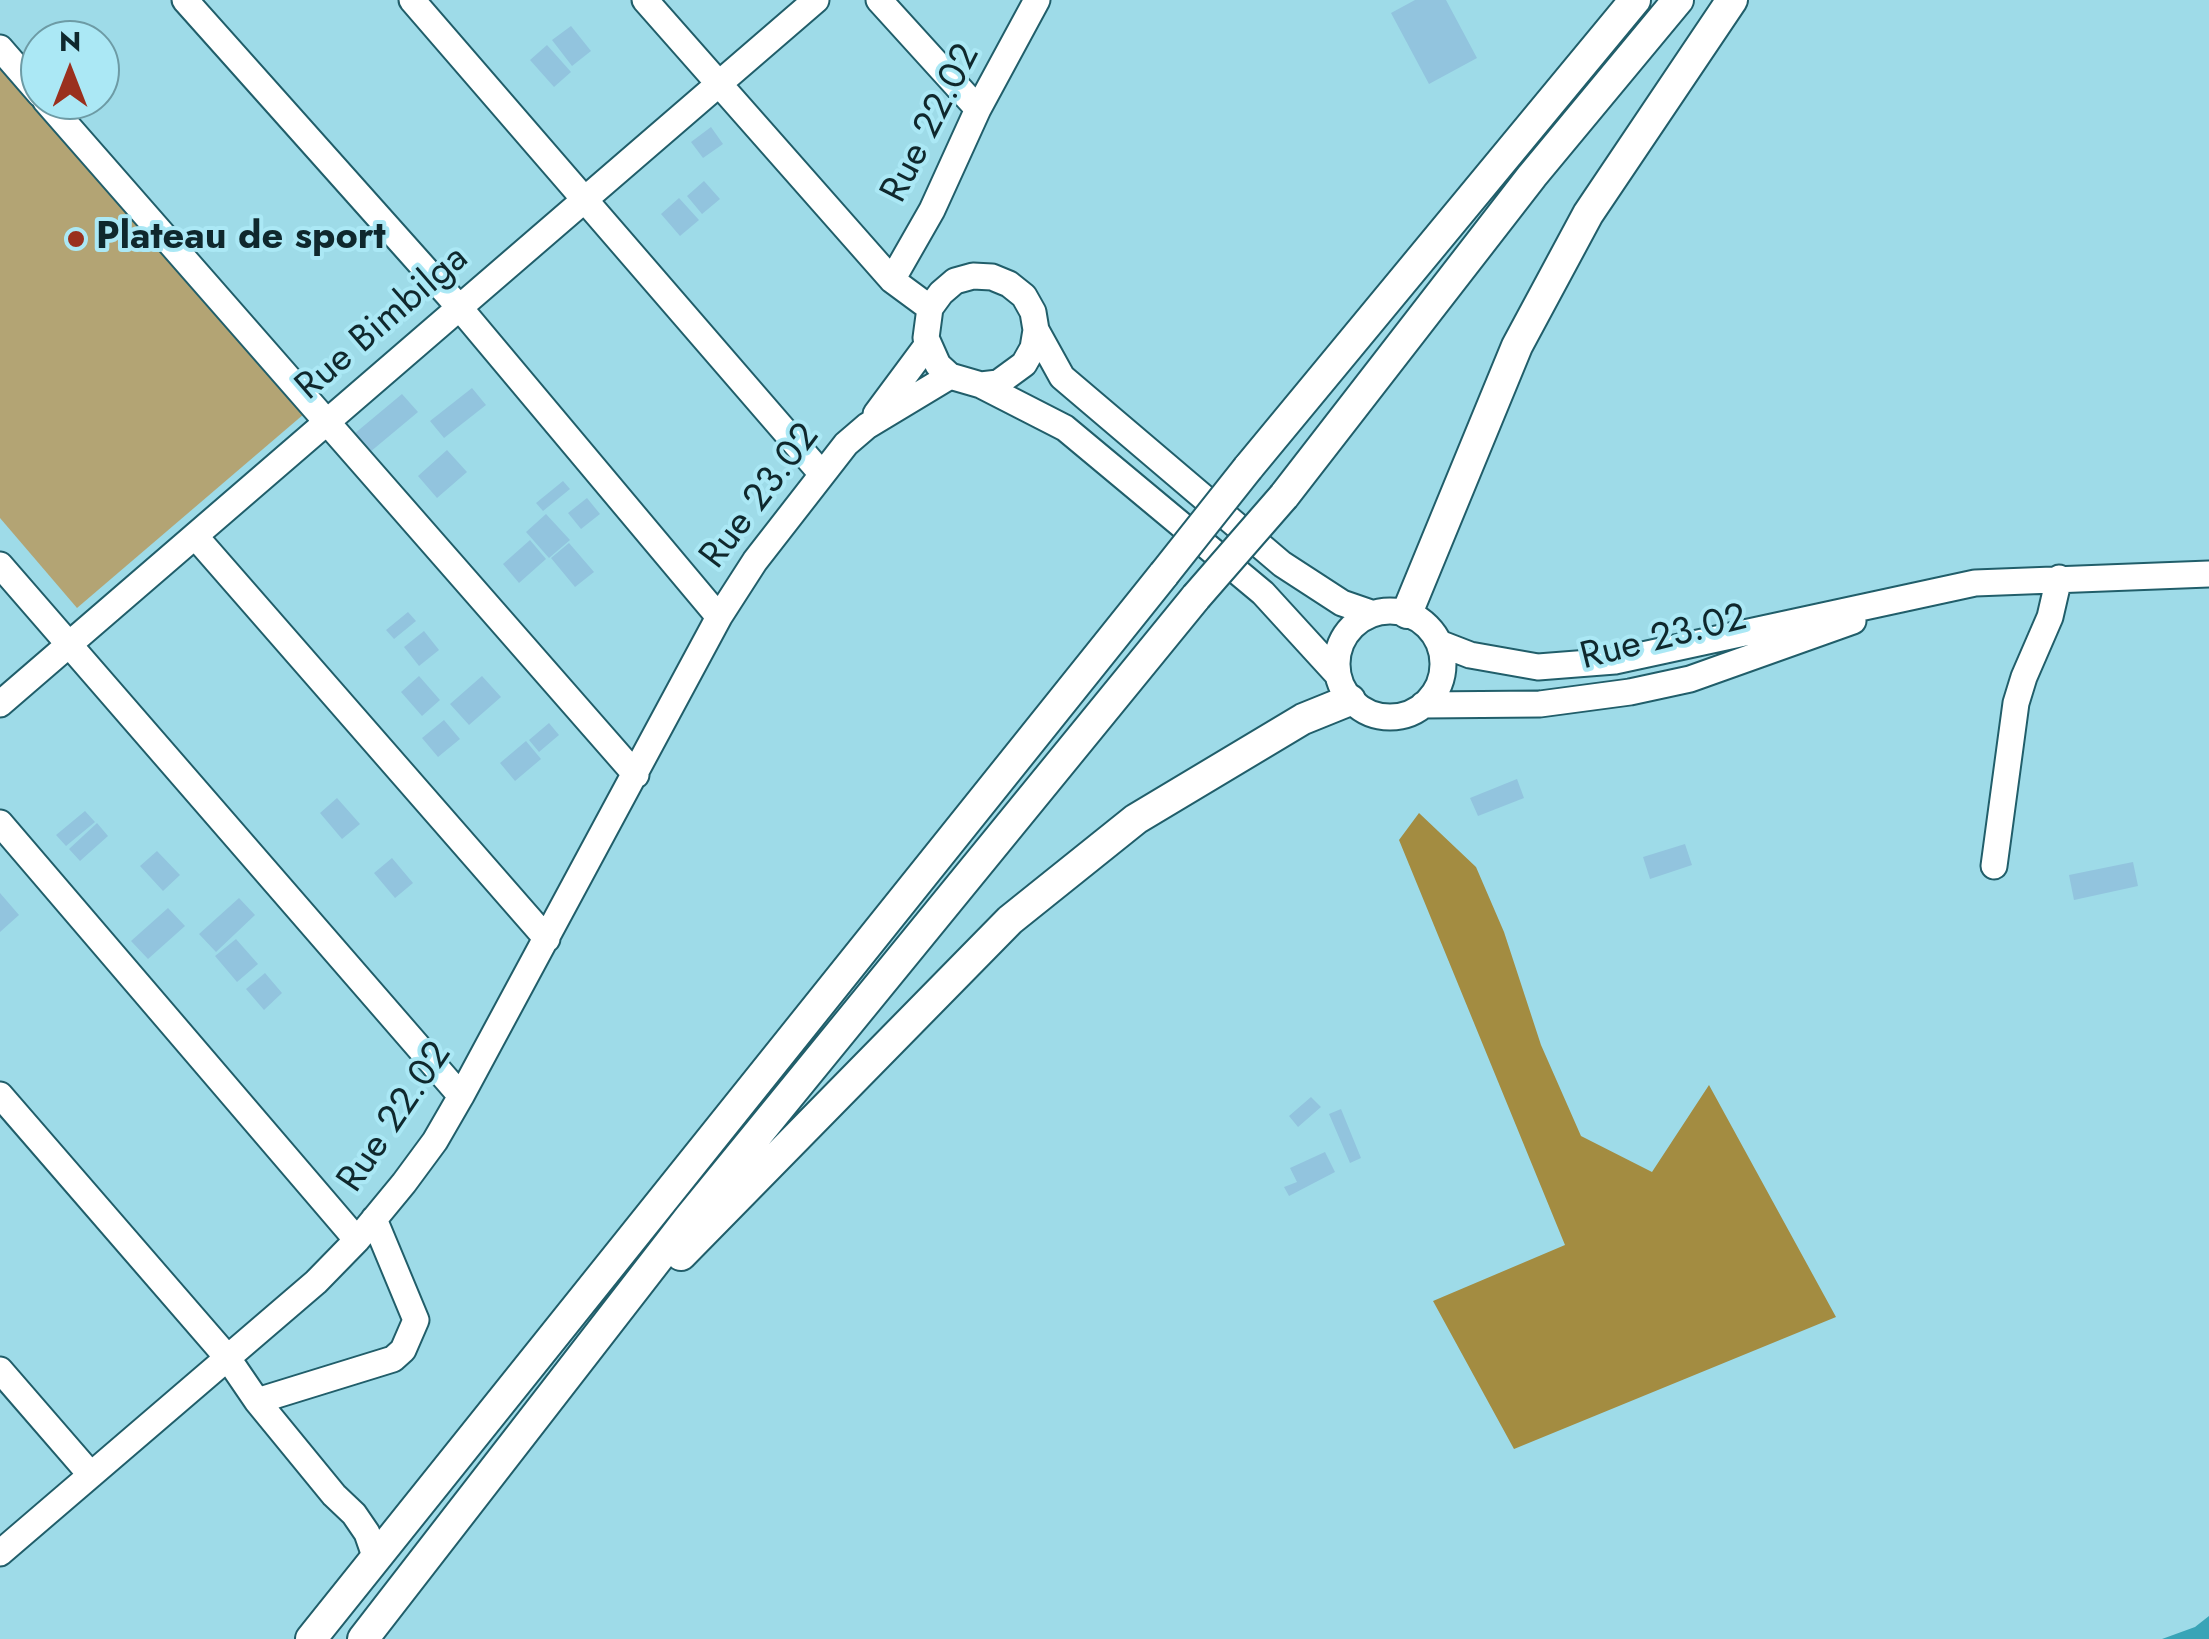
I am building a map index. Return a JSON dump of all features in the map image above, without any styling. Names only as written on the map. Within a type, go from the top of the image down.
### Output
[{"type":"main road","points":[[311,1639],[1248,468],[1635,0]]},
{"type":"main road","points":[[362,1639],[690,1216],[1196,597],[1284,496],[1532,176],[1678,0]]},
{"type":"main road","points":[[1407,613],[1517,346],[1588,214],[1732,0]]},
{"type":"main road","points":[[578,1361],[1010,920],[1136,819],[1303,719],[1344,688]]},
{"type":"street","points":[[185,0],[459,307],[719,617]]},
{"type":"street","points":[[412,0],[821,473]]},
{"type":"street","points":[[644,0],[892,280],[930,308]]},
{"type":"street","name":"Rue Bimbilga","points":[[0,704],[816,0]]},
{"type":"street","points":[[879,0],[978,109]]},
{"type":"street","name":"Rue 22.02","points":[[892,280],[932,210],[978,109],[1037,0]]},
{"type":"street","points":[[0,48],[20,71]]},
{"type":"street","points":[[63,120],[636,776]]},
{"type":"street","points":[[950,376],[938,365],[928,344],[926,323],[930,308],[940,293],[956,282],[973,276],[992,277],[1024,296],[1033,312],[1036,330],[1033,348],[1024,364],[998,383],[981,386]]},
{"type":"street","points":[[1036,330],[1062,377],[1154,457],[1282,564],[1342,603],[1371,613]]},
{"type":"street","name":"Rue 23.02","points":[[719,617],[821,473],[867,426],[928,344]]},
{"type":"street","name":"Rue 23.02","points":[[867,426],[950,376],[981,386],[1064,428],[1263,594],[1364,711],[1380,716],[1398,716],[1422,705],[1540,704],[1690,679],[1913,597]]},
{"type":"street","points":[[195,536],[547,939]]},
{"type":"street","points":[[0,566],[461,1096]]},
{"type":"street","name":"Rue 23.02","points":[[1407,613],[1422,621],[1438,643],[1470,655],[1538,667],[1615,661],[1975,583],[2209,574]]},
{"type":"street","points":[[1994,866],[2016,703],[2050,617],[2059,578]]},
{"type":"street","points":[[1344,688],[1337,652],[1344,636],[1371,613],[1407,613]]},
{"type":"street","name":"Rue 22.02","points":[[0,1554],[316,1282],[374,1220],[435,1141],[719,617]]},
{"type":"street","points":[[1422,705],[1438,686],[1443,669],[1438,643]]},
{"type":"street","points":[[0,822],[356,1240]]},
{"type":"street","points":[[0,1094],[227,1358],[334,1495],[354,1514],[367,1533],[375,1556]]},
{"type":"street","points":[[257,1400],[393,1359],[403,1350],[416,1320],[374,1220]]},
{"type":"street","points":[[0,1370],[91,1474]]},
{"type":"shaded area","name":"Plateau de sport","points":[[0,64],[20,87],[20,120],[49,120],[304,414],[77,608],[0,518]]},
{"type":"shaded area","points":[[1419,813],[1476,867],[1504,932],[1541,1045],[1581,1136],[1652,1172],[1709,1085],[1836,1317],[1514,1449],[1433,1301],[1565,1245],[1399,840]]},
{"type":"water","points":[[2209,1616],[2209,1639],[2162,1639],[2195,1627]]},
{"type":"building","points":[[1415,0],[1446,0],[1477,58],[1429,84],[1391,13]]},
{"type":"building","points":[[571,26],[591,51],[572,66],[552,40]]},
{"type":"building","points":[[547,45],[571,72],[554,87],[530,60]]},
{"type":"building","points":[[711,127],[723,144],[703,158],[691,142]]},
{"type":"building","points":[[704,181],[720,199],[702,214],[687,196]]},
{"type":"building","points":[[679,198],[699,220],[680,236],[661,214]]},
{"type":"building","points":[[472,388],[486,405],[444,438],[430,421]]},
{"type":"building","points":[[402,394],[418,412],[370,452],[354,434]]},
{"type":"building","points":[[447,450],[467,472],[437,498],[418,476]]},
{"type":"building","points":[[563,481],[570,489],[543,511],[536,503]]},
{"type":"building","points":[[587,498],[600,514],[581,529],[568,513]]},
{"type":"building","points":[[546,514],[570,540],[549,558],[526,532]]},
{"type":"building","points":[[530,540],[546,559],[519,583],[503,564]]},
{"type":"building","points":[[569,543],[594,572],[575,587],[551,558]]},
{"type":"building","points":[[408,612],[416,621],[394,639],[386,630]]},
{"type":"building","points":[[424,631],[439,650],[419,666],[404,647]]},
{"type":"building","points":[[419,676],[440,700],[422,716],[401,692]]},
{"type":"building","points":[[482,676],[501,697],[469,725],[450,704]]},
{"type":"building","points":[[444,720],[460,739],[438,757],[422,738]]},
{"type":"building","points":[[549,723],[559,735],[539,752],[529,740]]},
{"type":"building","points":[[526,741],[541,759],[515,781],[500,763]]},
{"type":"building","points":[[1517,779],[1524,798],[1478,816],[1470,798]]},
{"type":"building","points":[[337,798],[360,824],[342,839],[320,813]]},
{"type":"building","points":[[85,811],[95,822],[66,846],[56,835]]},
{"type":"building","points":[[97,823],[108,836],[80,861],[69,849]]},
{"type":"building","points":[[1685,844],[1692,865],[1650,879],[1643,857]]},
{"type":"building","points":[[157,851],[180,875],[163,891],[140,866]]},
{"type":"building","points":[[392,858],[413,883],[395,898],[374,873]]},
{"type":"building","points":[[2133,862],[2138,886],[2074,900],[2069,875]]},
{"type":"building","points":[[0,893],[19,915],[0,932]]},
{"type":"building","points":[[239,898],[255,915],[216,952],[199,934]]},
{"type":"building","points":[[168,908],[185,926],[148,959],[131,941]]},
{"type":"building","points":[[236,939],[258,964],[237,982],[215,956]]},
{"type":"building","points":[[265,973],[282,993],[264,1010],[246,989]]},
{"type":"building","points":[[1311,1097],[1321,1107],[1298,1127],[1289,1116]]},
{"type":"building","points":[[1341,1109],[1361,1158],[1350,1163],[1329,1114]]},
{"type":"building","points":[[1325,1152],[1335,1172],[1289,1196],[1284,1187],[1297,1182],[1290,1168]]},
{"type":"place","name":"Plateau de sport","points":[[76,239]]}]
